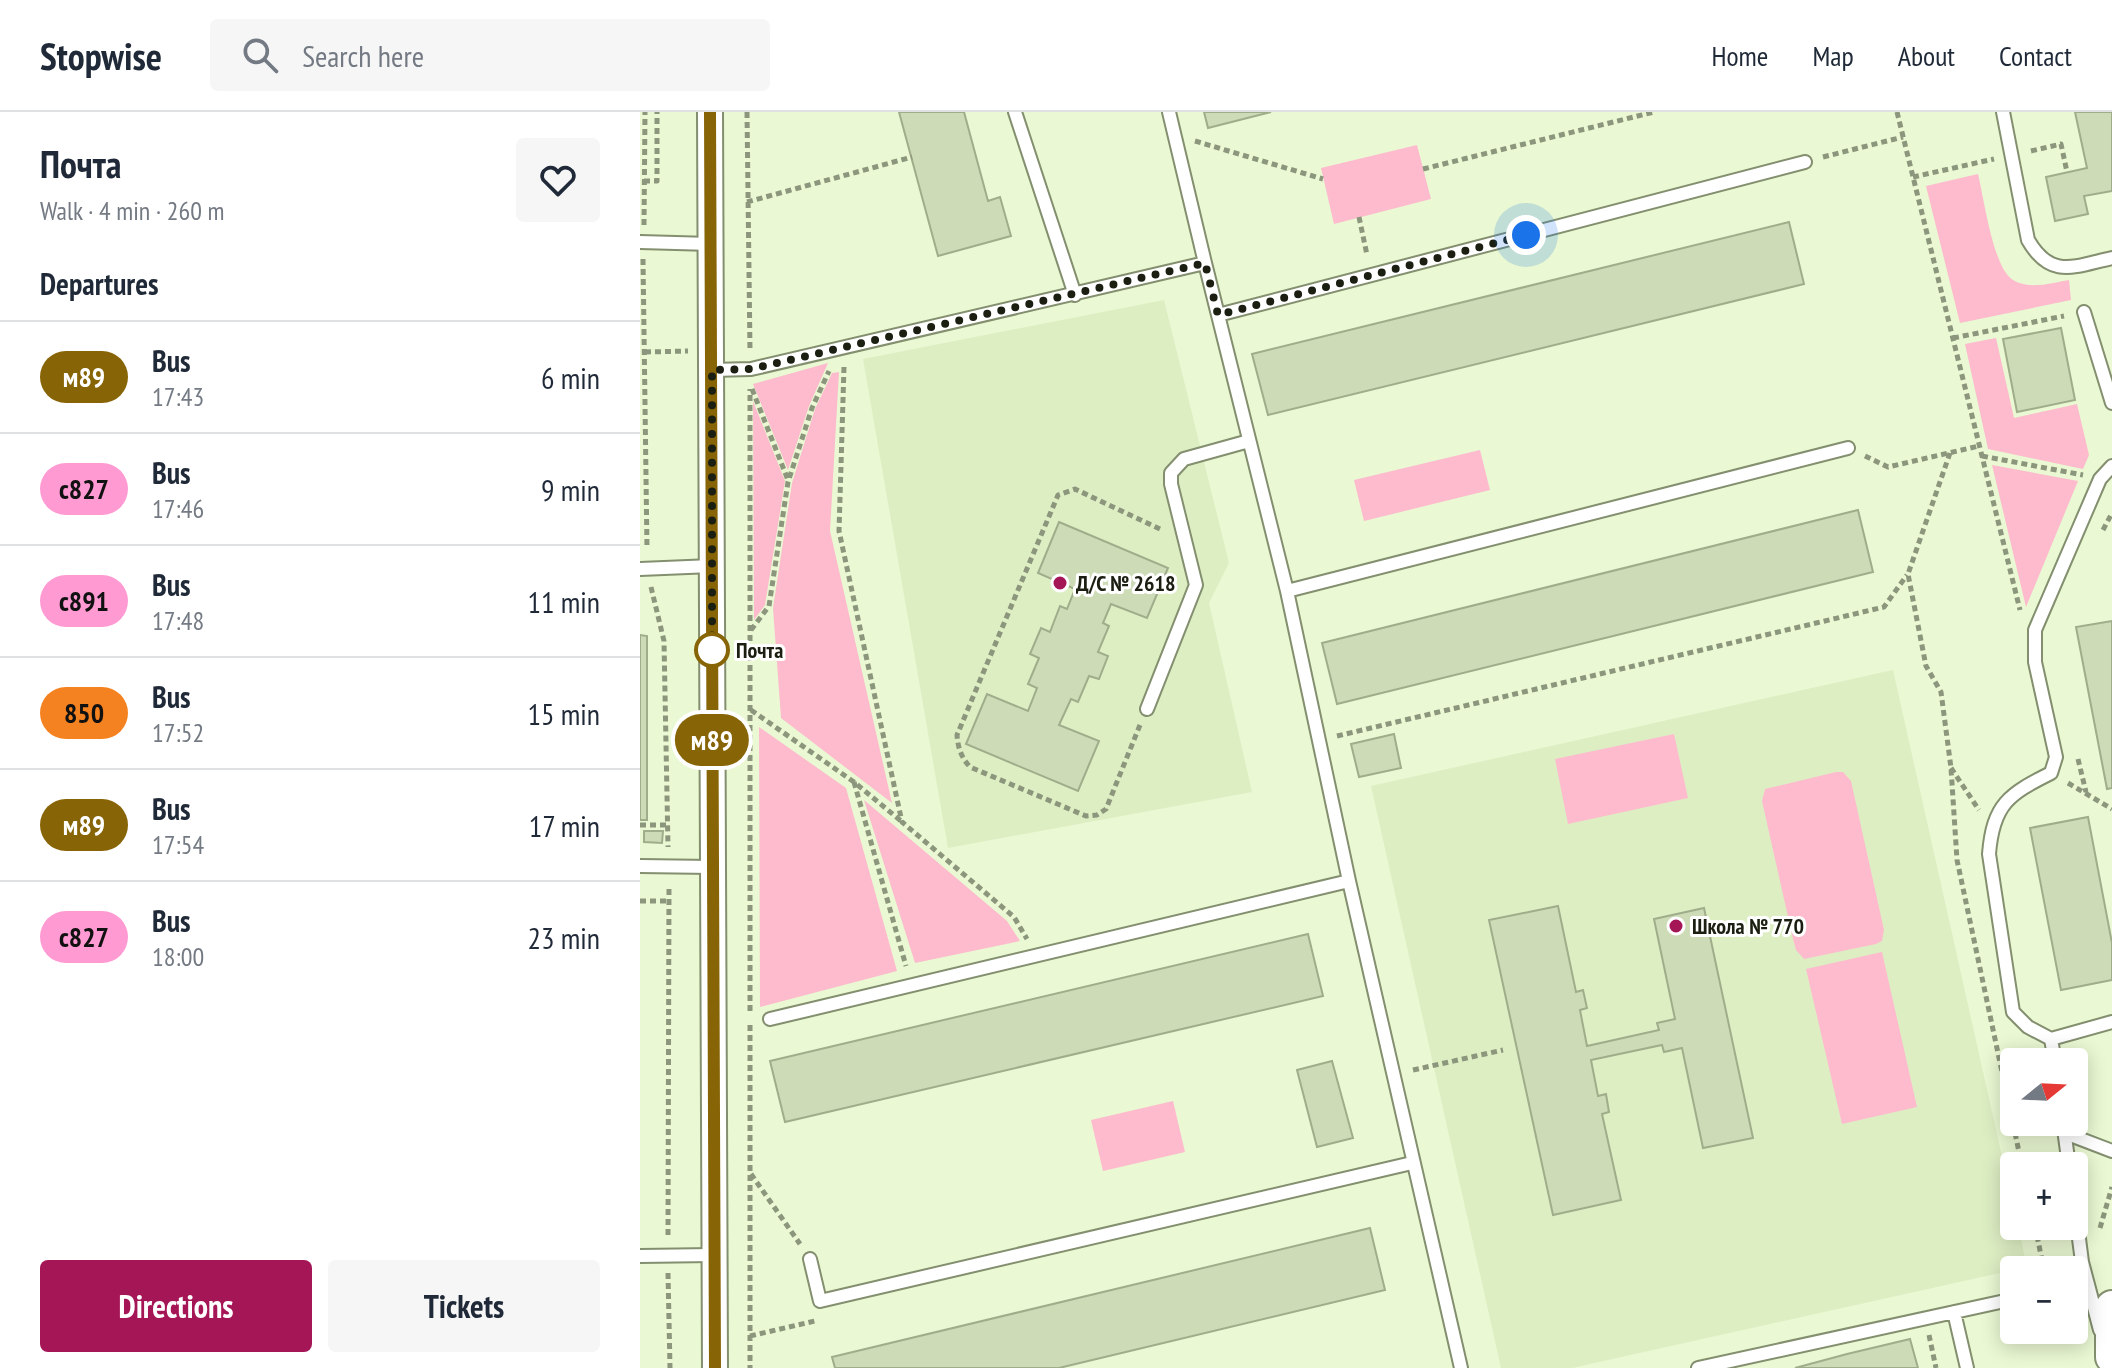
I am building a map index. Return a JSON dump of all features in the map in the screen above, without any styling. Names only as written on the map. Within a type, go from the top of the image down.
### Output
[{"type":"main road","points":[[2112,1307],[2112,1357]]},
{"type":"street","points":[[710,112],[715,1368]]},
{"type":"lane","points":[[1015,112],[1075,295]]},
{"type":"lane","points":[[1169,112],[1287,591],[1412,1163],[1461,1368]]},
{"type":"lane","points":[[2003,112],[2028,240],[2037,255],[2061,268],[2112,258]]},
{"type":"lane","points":[[1218,315],[1805,162]]},
{"type":"lane","points":[[642,242],[711,244]]},
{"type":"lane","points":[[712,370],[751,369],[1205,263]]},
{"type":"lane","points":[[2084,312],[2109,381],[2112,403]]},
{"type":"lane","points":[[1147,709],[1196,585],[1171,473],[1184,459],[1249,441]]},
{"type":"lane","points":[[1287,591],[1848,448]]},
{"type":"lane","points":[[2112,466],[2100,479],[2035,630],[2035,662],[2056,757],[2051,773],[2021,788],[2002,804],[1991,828],[1989,854],[2013,1012],[2028,1027],[2051,1039],[2112,1022]]},
{"type":"lane","points":[[644,569],[712,566]]},
{"type":"lane","points":[[640,866],[712,867]]},
{"type":"lane","points":[[770,1019],[1349,881]]},
{"type":"lane","points":[[2051,1039],[2053,1048]]},
{"type":"lane","points":[[2081,1136],[2112,1151]]},
{"type":"lane","points":[[810,1259],[820,1301],[1412,1163]]},
{"type":"lane","points":[[640,1256],[713,1255]]},
{"type":"lane","points":[[1698,1368],[2000,1302]]},
{"type":"lane","points":[[2088,1305],[2110,1368]]},
{"type":"lane","points":[[1954,1312],[1967,1368]]},
{"type":"path","points":[[645,112],[642,242],[644,569],[664,641],[669,866],[670,1368]]},
{"type":"path","points":[[644,181],[657,181],[657,112]]},
{"type":"path","points":[[747,112],[751,369]]},
{"type":"path","points":[[1423,169],[1654,112]]},
{"type":"path","points":[[1897,112],[2023,622]]},
{"type":"path","points":[[1175,135],[1323,179]]},
{"type":"path","points":[[1805,162],[1903,137]]},
{"type":"path","points":[[747,202],[912,157]]},
{"type":"path","points":[[1913,177],[1973,163]]},
{"type":"path","points":[[1359,217],[1371,275]]},
{"type":"path","points":[[1953,338],[2084,312]]},
{"type":"path","points":[[750,631],[769,606],[788,482],[812,408],[842,347]]},
{"type":"path","points":[[842,347],[839,531],[902,822]]},
{"type":"path","points":[[750,1368],[750,385],[788,482]]},
{"type":"path","points":[[1848,448],[1888,467],[1979,446]]},
{"type":"path","points":[[1336,736],[1884,607],[1908,574],[1950,453]]},
{"type":"path","points":[[1982,456],[2081,475]]},
{"type":"path","points":[[1147,709],[1106,809],[1097,815],[1086,816],[970,767],[961,757],[958,745],[957,735],[1058,495],[1075,489],[1184,540]]},
{"type":"path","points":[[2099,538],[2112,513]]},
{"type":"path","points":[[1908,574],[1926,666],[1941,692],[1951,768],[1957,860],[2019,1152]]},
{"type":"path","points":[[750,710],[854,782],[1014,917]]},
{"type":"path","points":[[2076,751],[2087,794]]},
{"type":"path","points":[[1951,768],[1991,828]]},
{"type":"path","points":[[2051,773],[2112,809]]},
{"type":"path","points":[[854,782],[903,953]]},
{"type":"path","points":[[2053,787],[2067,782]]},
{"type":"path","points":[[640,825],[668,825]]},
{"type":"path","points":[[640,901],[669,901]]},
{"type":"path","points":[[1413,1070],[1503,1050]]},
{"type":"path","points":[[750,1173],[798,1241]]},
{"type":"path","points":[[1925,1319],[1936,1368]]},
{"type":"shaded area","points":[[1417,145],[1431,199],[1334,224],[1321,168]]},
{"type":"shaded area","points":[[1978,174],[1995,248],[2006,273],[2013,280],[2026,285],[2069,280],[2071,300],[1960,323],[1926,186]]},
{"type":"shaded area","name":"Д/C № 2618","points":[[1164,300],[1229,563],[1209,603],[1252,792],[948,848],[863,359]]},
{"type":"shaded area","points":[[1996,338],[2014,418],[2077,404],[2089,455],[2083,469],[1988,449],[1965,344]]},
{"type":"shaded area","points":[[828,363],[809,406],[788,470],[753,384]]},
{"type":"shaded area","points":[[839,372],[830,531],[892,803],[781,718],[773,608],[792,483],[815,409],[832,373]]},
{"type":"shaded area","points":[[753,401],[785,481],[765,605],[754,620]]},
{"type":"shaded area","points":[[1480,450],[1490,490],[1364,521],[1354,480]]},
{"type":"shaded area","points":[[1992,465],[2078,481],[2026,607]]},
{"type":"shaded area","name":"Школа № 770","points":[[1893,670],[2001,1152],[2000,1240],[2021,1240],[2025,1256],[2000,1256],[2000,1273],[1572,1368],[1501,1368],[1371,786]]},
{"type":"shaded area","points":[[759,727],[846,788],[897,971],[760,1007]]},
{"type":"shaded area","points":[[1674,734],[1688,798],[1568,824],[1555,759]]},
{"type":"shaded area","points":[[1843,772],[1851,781],[1884,930],[1882,941],[1876,944],[1804,959],[1796,950],[1793,939],[1762,801],[1765,789]]},
{"type":"shaded area","points":[[864,800],[1007,921],[1020,941],[915,963]]},
{"type":"shaded area","points":[[1882,952],[1917,1107],[1842,1124],[1806,969]]},
{"type":"shaded area","points":[[1173,1101],[1185,1152],[1103,1171],[1091,1120]]},
{"type":"building","points":[[899,112],[964,112],[988,201],[1000,197],[1011,236],[938,256]]},
{"type":"building","points":[[1204,112],[1271,112],[1208,128]]},
{"type":"building","points":[[2075,112],[2112,112],[2112,191],[2084,196],[2088,214],[2055,221],[2046,177],[2087,168]]},
{"type":"building","points":[[1789,222],[1804,284],[1268,415],[1252,354]]},
{"type":"building","points":[[2061,328],[2075,400],[2017,412],[2003,339]]},
{"type":"building","points":[[1858,510],[1873,572],[1337,704],[1322,643]]},
{"type":"building","points":[[1059,522],[1168,568],[1147,618],[1111,604],[1103,623],[1109,626],[1098,652],[1108,656],[1099,679],[1089,676],[1078,702],[1071,699],[1059,725],[1099,741],[1078,791],[966,744],[987,694],[1028,711],[1037,688],[1028,684],[1039,658],[1030,654],[1041,628],[1050,632],[1060,606],[1067,609],[1075,589],[1038,573]]},
{"type":"building","points":[[2112,621],[2112,788],[2107,789],[2076,627]]},
{"type":"building","points":[[640,635],[647,636],[647,820],[640,820]]},
{"type":"building","points":[[1394,734],[1401,768],[1359,777],[1351,744]]},
{"type":"building","points":[[2088,817],[2112,943],[2112,980],[2061,990],[2030,828]]},
{"type":"building","points":[[644,831],[663,831],[662,843],[644,842]]},
{"type":"building","points":[[1558,906],[1576,992],[1583,990],[1587,1008],[1580,1010],[1587,1046],[1659,1030],[1657,1023],[1675,1019],[1654,919],[1704,908],[1753,1138],[1703,1148],[1682,1048],[1664,1052],[1662,1045],[1591,1060],[1598,1096],[1606,1094],[1609,1112],[1602,1114],[1621,1200],[1553,1215],[1489,920]]},
{"type":"building","points":[[1308,934],[1323,996],[785,1122],[770,1061]]},
{"type":"building","points":[[1332,1061],[1353,1138],[1317,1147],[1297,1070]]},
{"type":"building","points":[[1370,1228],[1385,1290],[1059,1368],[835,1368],[832,1357]]},
{"type":"building","points":[[1910,1339],[1918,1368],[1795,1368],[1847,1354]]},
{"type":"bus line","name":"м89","points":[[710,112],[715,1368]]},
{"type":"place","name":"Д/C № 2618","points":[[1060,583]]},
{"type":"place","name":"Почта","points":[[712,650]]},
{"type":"place","name":"Школа № 770","points":[[1676,926]]},
{"type":"route","points":[[712,650],[712,370],[751,369],[1205,263],[1218,315],[1526,235]]}]
